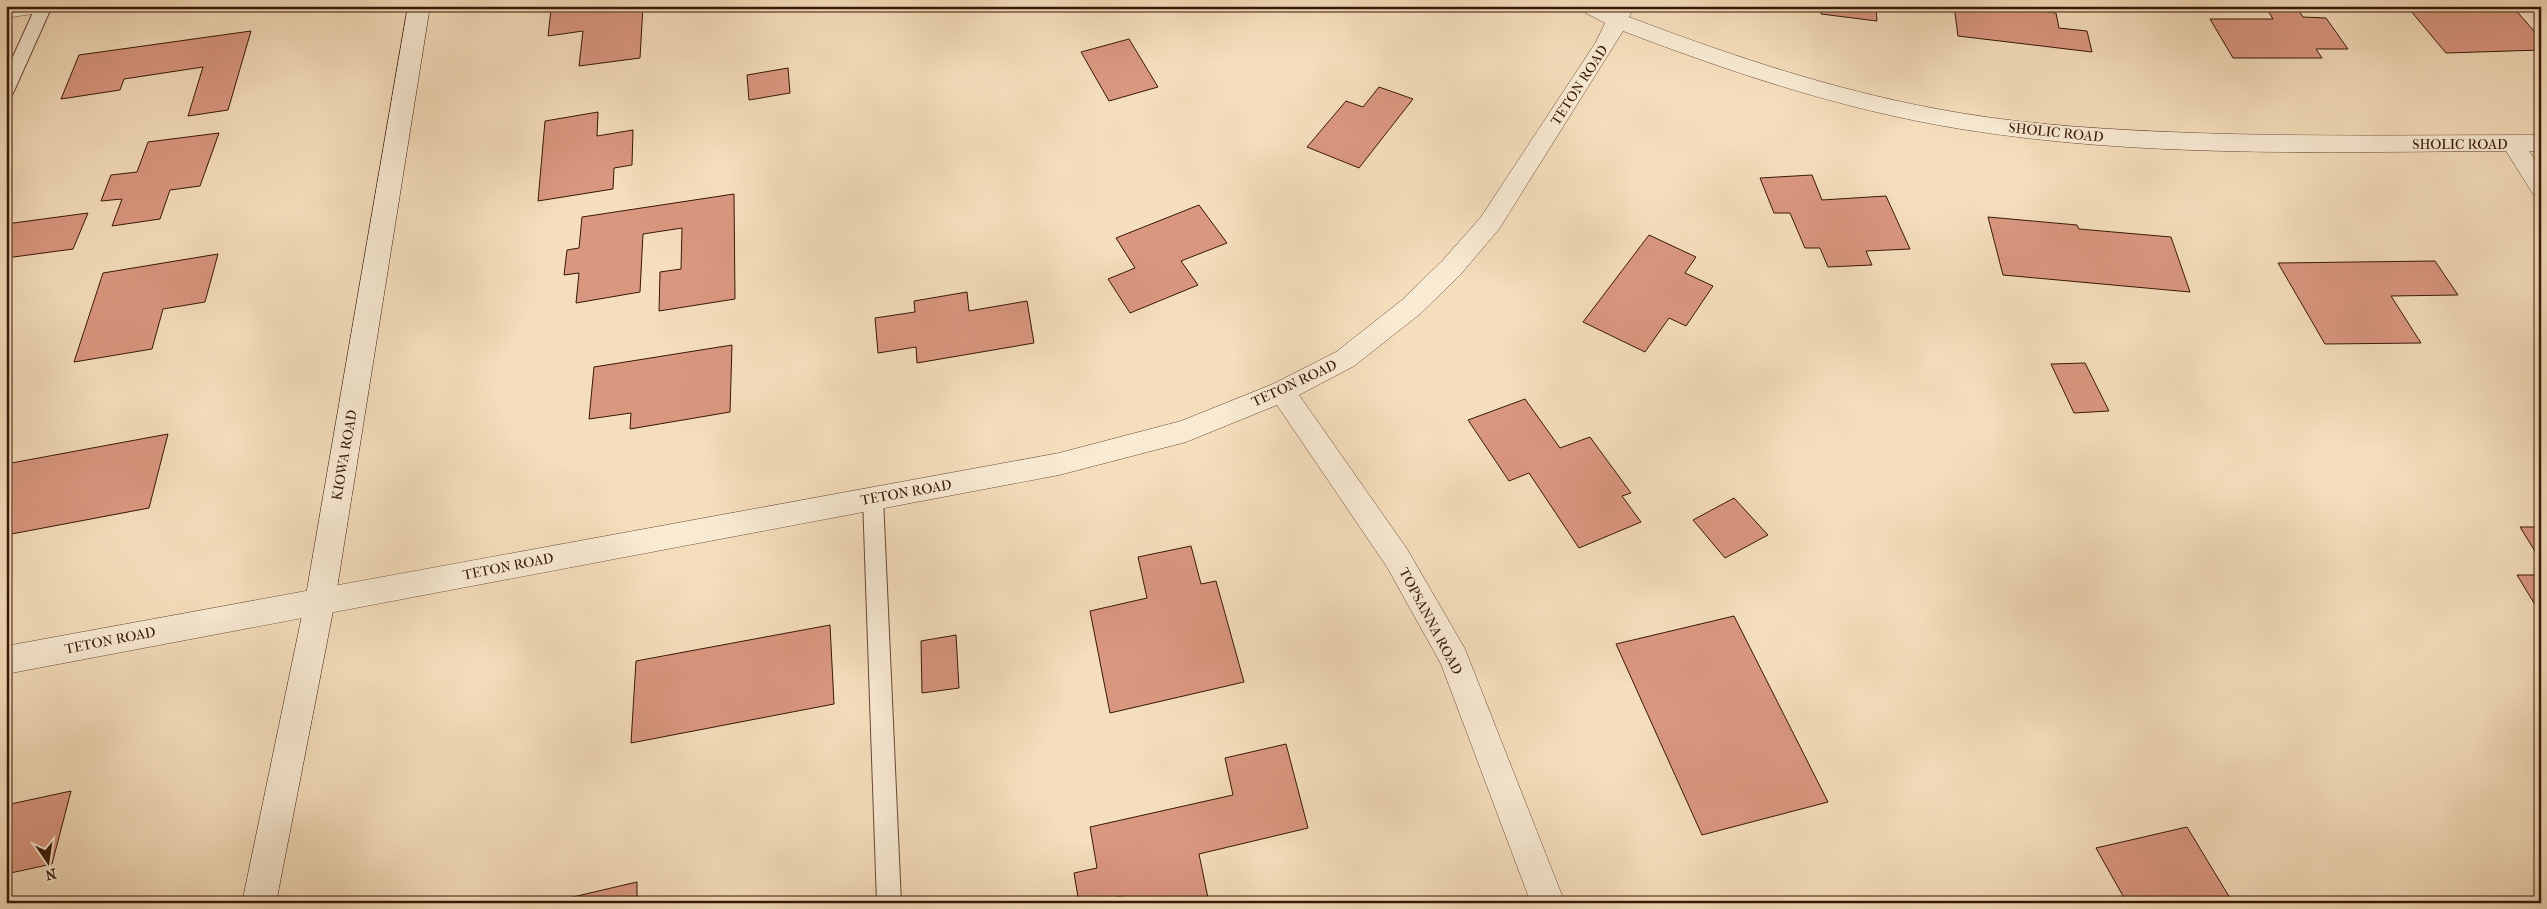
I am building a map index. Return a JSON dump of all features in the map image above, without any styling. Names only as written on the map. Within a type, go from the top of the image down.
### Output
[{"type":"street","points":[[6,11],[43,6]]},
{"type":"street","name":"KIOWA ROAD","points":[[259,903],[320,601],[419,6]]},
{"type":"street","name":"SHOLIC ROAD","points":[[1590,6],[1620,13],[1724,61],[1828,92],[1960,121],[2088,138],[2293,144],[2541,143]]},
{"type":"street","name":"TETON ROAD","points":[[6,660],[1059,464],[1186,431],[1282,391],[1346,359],[1411,307],[1452,267],[1490,223],[1607,42],[1620,13]]},
{"type":"street","points":[[2513,144],[2541,188]]},
{"type":"street","name":"TOPSANNA ROAD","points":[[1282,391],[1397,558],[1454,659],[1548,903]]},
{"type":"lane","points":[[6,91],[43,6]]},
{"type":"lane","points":[[873,498],[889,903]]},
{"type":"building","points":[[581,6],[643,6],[640,58],[579,66],[583,31],[548,36],[551,10]]},
{"type":"building","points":[[1214,6],[1238,6],[1216,11]]},
{"type":"building","points":[[1821,6],[1876,6],[1877,21],[1821,14]]},
{"type":"building","points":[[1954,6],[2000,6],[2056,13],[2059,28],[2087,31],[2092,52],[1958,36]]},
{"type":"building","points":[[2265,6],[2296,6],[2303,17],[2326,18],[2348,49],[2316,49],[2322,58],[2233,58],[2210,19],[2273,19]]},
{"type":"building","points":[[2513,7],[2541,39],[2541,50],[2446,53],[2410,10]]},
{"type":"building","points":[[251,31],[228,110],[188,116],[203,67],[124,79],[120,90],[61,99],[79,55]]},
{"type":"building","points":[[1129,39],[1158,87],[1109,101],[1081,52]]},
{"type":"building","points":[[788,68],[790,93],[749,100],[747,75]]},
{"type":"building","points":[[1379,87],[1413,99],[1359,168],[1307,147],[1346,101],[1363,107]]},
{"type":"building","points":[[598,112],[597,136],[633,130],[632,165],[614,168],[613,189],[538,201],[545,121]]},
{"type":"building","points":[[219,133],[200,186],[170,190],[160,219],[112,226],[122,199],[101,201],[111,175],[137,172],[148,142]]},
{"type":"building","points":[[1812,175],[1822,200],[1886,196],[1910,249],[1866,251],[1872,265],[1828,267],[1820,248],[1805,248],[1790,213],[1774,213],[1760,178]]},
{"type":"building","points":[[734,194],[735,299],[659,311],[660,272],[681,269],[682,228],[643,234],[640,292],[576,303],[579,273],[564,275],[567,250],[579,248],[582,217]]},
{"type":"building","points":[[1199,205],[1227,243],[1181,261],[1198,285],[1130,313],[1108,279],[1135,268],[1116,238]]},
{"type":"building","points":[[88,213],[73,249],[6,258],[6,224]]},
{"type":"building","points":[[1988,217],[2077,225],[2079,229],[2171,237],[2190,292],[2003,275]]},
{"type":"building","points":[[1649,235],[1696,257],[1685,273],[1713,286],[1686,326],[1669,318],[1645,352],[1583,322]]},
{"type":"building","points":[[218,254],[205,302],[163,309],[152,349],[74,362],[103,273]]},
{"type":"building","points":[[2435,261],[2458,295],[2391,296],[2421,343],[2325,344],[2278,263]]},
{"type":"building","points":[[967,292],[969,311],[1027,301],[1034,343],[917,363],[916,347],[878,353],[875,318],[915,312],[914,301]]},
{"type":"building","points":[[732,345],[730,412],[630,429],[631,413],[589,419],[594,367]]},
{"type":"building","points":[[2085,363],[2109,411],[2074,413],[2051,364]]},
{"type":"building","points":[[1525,399],[1560,448],[1590,437],[1631,493],[1622,496],[1641,522],[1579,548],[1529,473],[1509,481],[1468,420]]},
{"type":"building","points":[[168,434],[149,508],[6,535],[6,464]]},
{"type":"building","points":[[1734,498],[1768,535],[1725,558],[1693,520]]},
{"type":"building","points":[[2520,527],[2541,527],[2541,561]]},
{"type":"building","points":[[1191,546],[1201,584],[1216,581],[1244,682],[1110,713],[1090,611],[1147,598],[1138,557]]},
{"type":"building","points":[[2517,575],[2541,575],[2541,603],[2534,603]]},
{"type":"building","points":[[1734,616],[1828,802],[1702,835],[1616,644]]},
{"type":"building","points":[[830,625],[834,704],[631,743],[636,661]]},
{"type":"building","points":[[956,635],[959,688],[922,693],[921,641]]},
{"type":"building","points":[[1286,744],[1308,828],[1199,854],[1209,903],[1122,903],[1121,896],[1092,903],[1079,903],[1074,873],[1097,868],[1090,827],[1233,795],[1225,758]]},
{"type":"building","points":[[71,791],[52,864],[6,874],[6,805]]},
{"type":"building","points":[[2187,827],[2233,903],[2127,903],[2096,848]]},
{"type":"building","points":[[637,882],[637,903],[547,903]]}]
